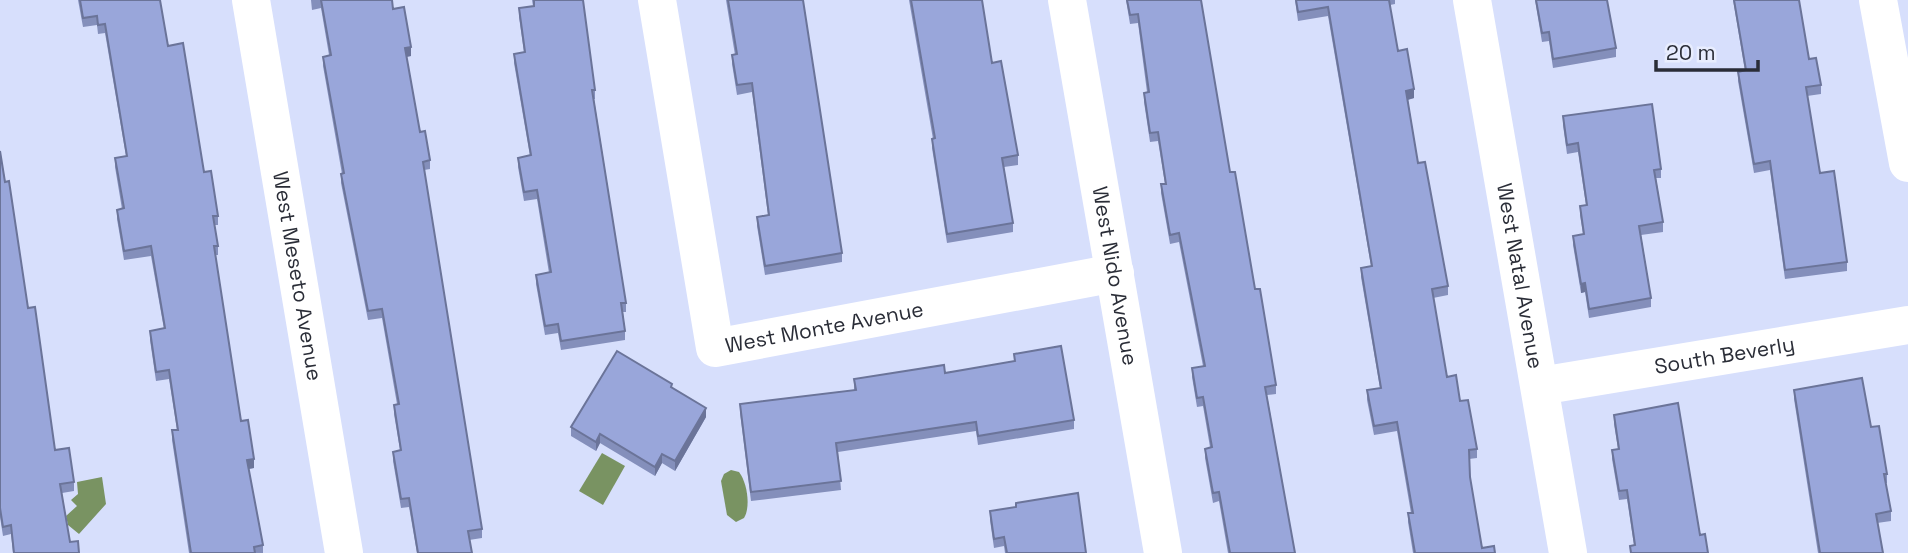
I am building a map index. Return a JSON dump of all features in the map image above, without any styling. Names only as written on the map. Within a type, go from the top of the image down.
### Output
[{"type":"street","name":"West Meseto Avenue","points":[[251,0],[344,553]]},
{"type":"street","name":"West Monte Avenue","points":[[657,0],[715,348],[1115,273]]},
{"type":"street","name":"West Nido Avenue","points":[[1067,0],[1163,553]]},
{"type":"street","name":"West Natal Avenue","points":[[1472,0],[1568,553]]},
{"type":"street","points":[[1878,0],[1908,163]]},
{"type":"street","name":"South Beverly","points":[[1540,386],[1908,325]]},
{"type":"shaded area","points":[[602,453],[625,466],[603,505],[579,491]]},
{"type":"shaded area","points":[[731,470],[739,472],[747,495],[744,518],[736,522],[727,515],[721,481],[724,474]]},
{"type":"shaded area","points":[[102,477],[106,504],[79,534],[68,525],[66,516],[77,506],[71,500],[78,494],[77,482]]},
{"type":"building","points":[[80,0],[160,0],[168,46],[183,43],[204,172],[211,171],[218,216],[213,216],[218,246],[214,246],[241,421],[248,420],[254,459],[247,460],[263,545],[254,547],[255,553],[191,553],[172,430],[178,430],[169,370],[156,372],[150,331],[165,328],[151,246],[124,251],[117,210],[124,208],[115,158],[127,156],[105,24],[98,25],[97,16],[83,18]]},
{"type":"building","points":[[321,0],[392,0],[393,9],[404,7],[411,47],[405,48],[420,132],[425,131],[430,160],[423,162],[482,529],[468,531],[472,553],[418,553],[409,498],[401,499],[393,452],[401,450],[394,405],[399,404],[382,309],[368,311],[341,174],[344,173],[323,57],[331,55]]},
{"type":"building","points":[[534,0],[583,0],[595,90],[592,90],[626,303],[621,303],[625,331],[561,341],[558,324],[545,326],[536,275],[551,272],[537,190],[524,192],[518,158],[531,155],[514,54],[525,52],[519,8],[534,6]]},
{"type":"building","points":[[728,0],[803,0],[842,253],[765,266],[757,217],[769,215],[752,83],[737,85],[732,55],[737,54]]},
{"type":"building","points":[[911,0],[982,0],[992,63],[1001,61],[1018,155],[1002,158],[1013,223],[947,234],[932,139],[935,138]]},
{"type":"building","points":[[1127,0],[1201,0],[1230,172],[1235,172],[1255,289],[1260,289],[1276,385],[1265,387],[1295,553],[1230,553],[1219,492],[1213,493],[1205,449],[1212,447],[1203,397],[1197,398],[1192,368],[1205,366],[1179,233],[1170,235],[1161,184],[1166,184],[1158,132],[1150,133],[1144,93],[1149,92],[1138,14],[1130,15]]},
{"type":"building","points":[[1296,0],[1389,0],[1398,51],[1407,49],[1414,89],[1406,91],[1418,163],[1425,162],[1448,286],[1432,289],[1447,377],[1456,375],[1460,401],[1468,400],[1477,449],[1469,450],[1470,477],[1482,548],[1494,546],[1495,553],[1415,553],[1408,513],[1413,513],[1397,422],[1374,426],[1367,390],[1381,388],[1361,268],[1372,266],[1328,7],[1298,12]]},
{"type":"building","points":[[1536,0],[1607,0],[1616,48],[1553,59],[1549,32],[1542,33]]},
{"type":"building","points":[[1734,0],[1799,0],[1809,59],[1816,58],[1821,85],[1806,87],[1820,173],[1834,171],[1847,262],[1785,270],[1770,161],[1754,164],[1738,72],[1746,70]]},
{"type":"building","points":[[1652,104],[1661,169],[1654,170],[1663,222],[1639,226],[1651,298],[1589,309],[1585,283],[1581,284],[1573,236],[1584,234],[1580,206],[1587,205],[1578,143],[1567,145],[1563,116]]},
{"type":"building","points":[[0,151],[5,182],[9,181],[28,308],[35,307],[55,450],[69,448],[74,482],[60,484],[70,542],[78,541],[79,553],[14,553],[11,525],[3,527],[0,508]]},
{"type":"building","points":[[1061,346],[1074,420],[978,436],[976,422],[836,443],[841,481],[751,492],[740,404],[856,390],[854,379],[944,365],[945,373],[1015,361],[1014,354]]},
{"type":"building","points":[[617,351],[706,408],[675,461],[662,454],[655,467],[600,434],[596,442],[571,427]]},
{"type":"building","points":[[1862,378],[1871,427],[1879,426],[1887,474],[1884,474],[1891,511],[1876,514],[1883,553],[1820,553],[1794,390]]},
{"type":"building","points":[[1678,403],[1700,535],[1705,534],[1708,553],[1631,553],[1630,546],[1635,545],[1627,490],[1619,491],[1612,450],[1619,449],[1614,415]]},
{"type":"building","points":[[1078,493],[1086,553],[1007,553],[1004,537],[994,539],[990,511],[1016,507],[1016,503]]}]
